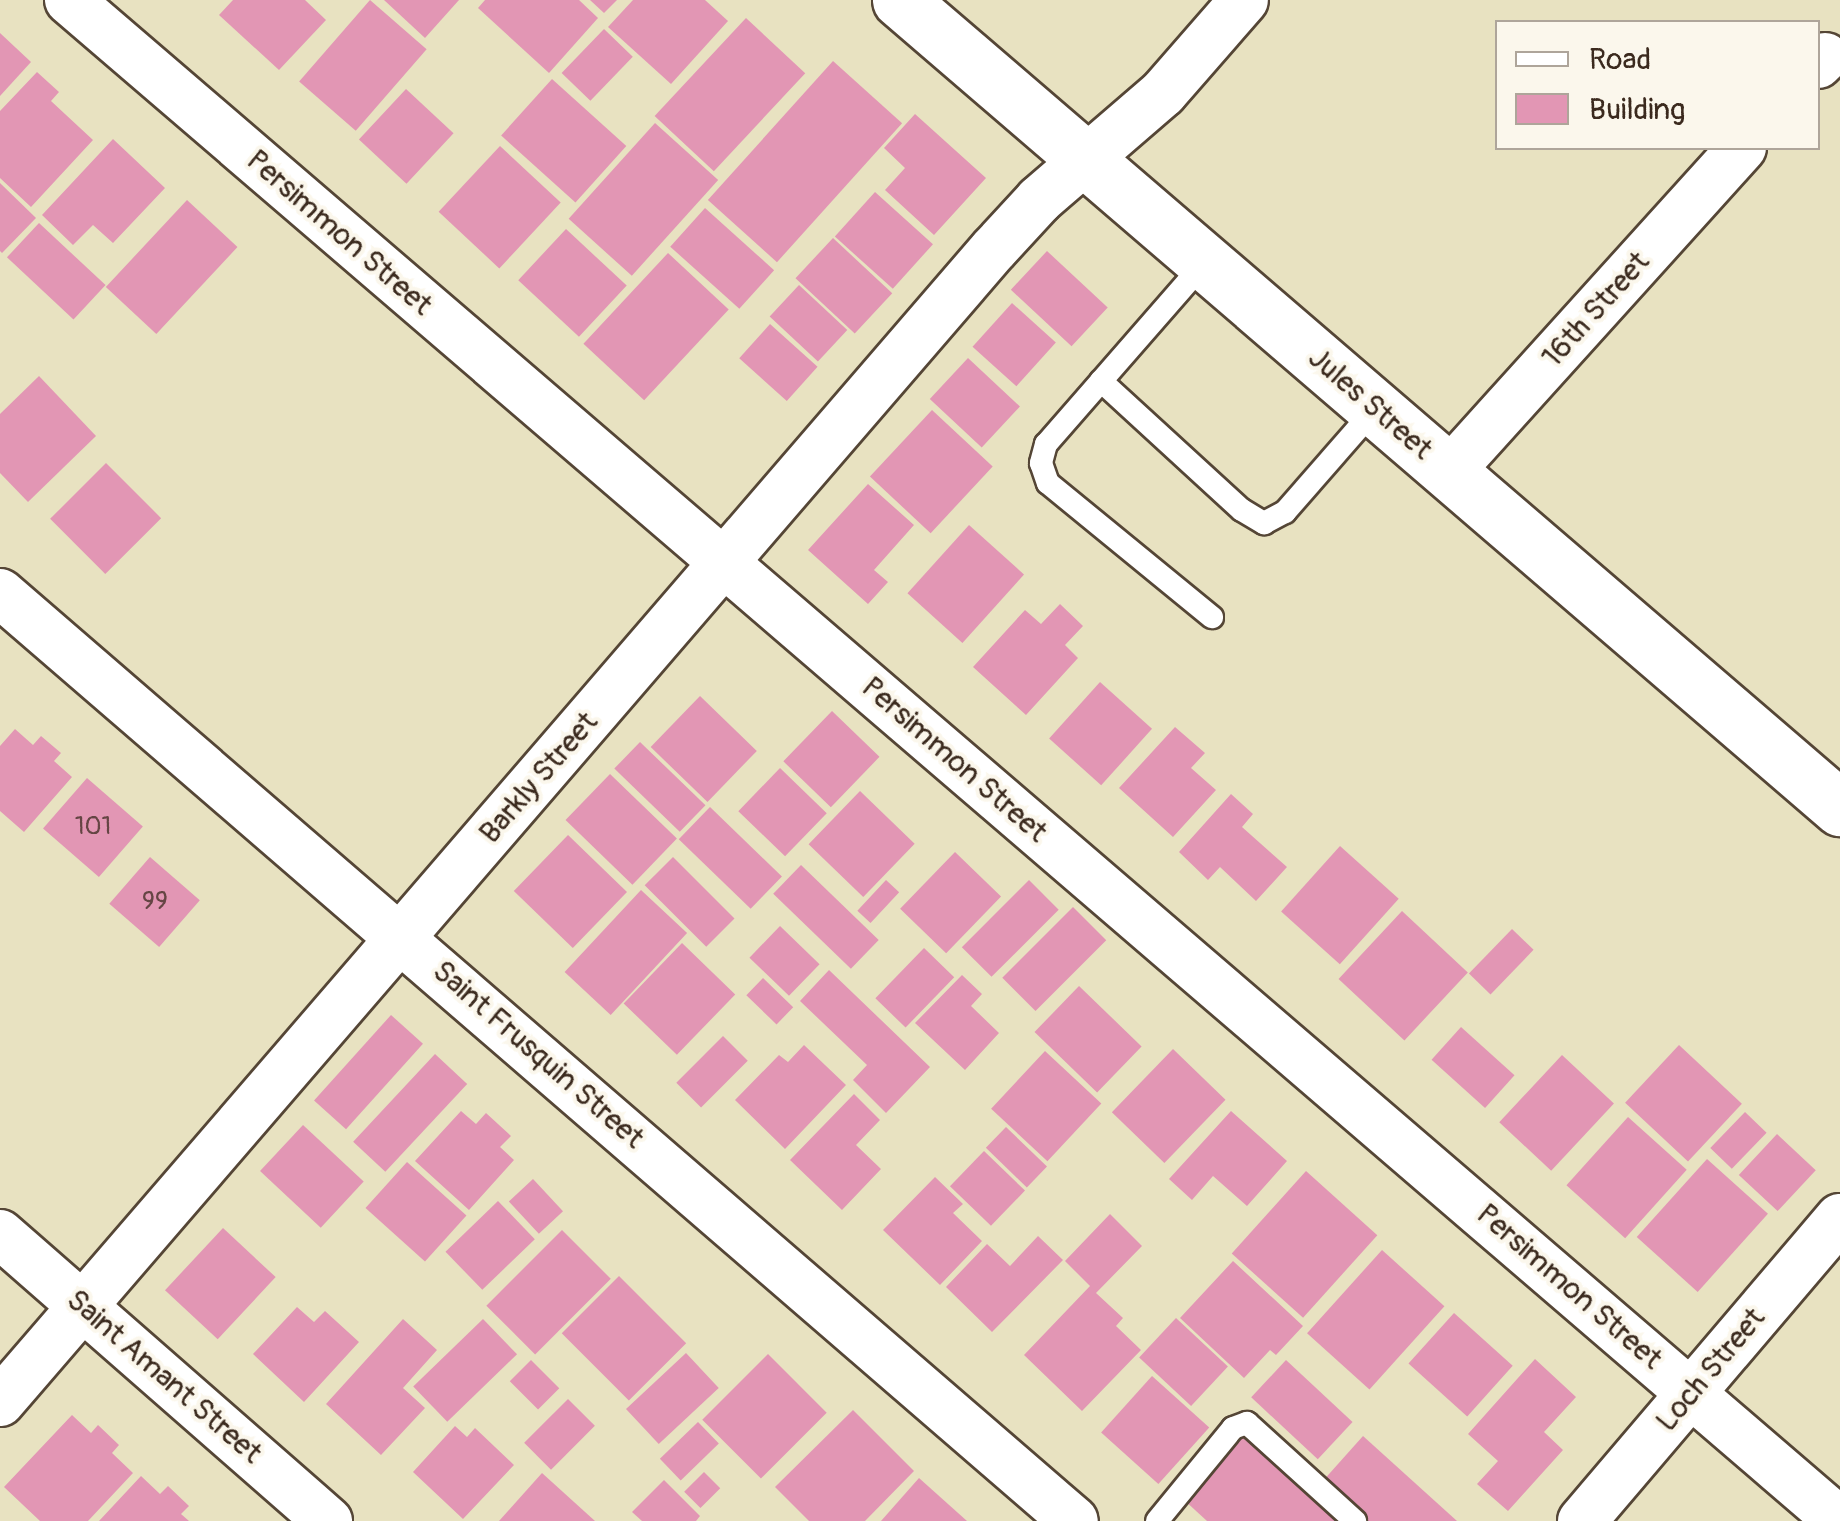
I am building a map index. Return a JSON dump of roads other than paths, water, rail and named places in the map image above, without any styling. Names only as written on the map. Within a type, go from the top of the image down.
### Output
[{"type":"main road","name":"Jules Street","points":[[900,0],[1449,472],[1834,790]]},
{"type":"street","name":"Persimmon Street","points":[[68,0],[1839,1521]]},
{"type":"street","name":"Barkly Street","points":[[0,1402],[994,249],[1084,159],[1162,93],[1244,0]]},
{"type":"street","name":"16th Street","points":[[1449,472],[1740,150]]},
{"type":"street","name":"Saint Frusquin Street","points":[[0,593],[403,937],[1074,1521]]},
{"type":"street","name":"Loch Street","points":[[1582,1521],[1840,1218]]},
{"type":"street","name":"Saint Amant Street","points":[[0,1234],[328,1521]]},
{"type":"lane","points":[[1205,262],[1046,444],[1041,463],[1048,483],[1212,617]]},
{"type":"lane","points":[[1101,381],[1242,510],[1264,522],[1285,512],[1376,409]]},
{"type":"lane","points":[[1156,1521],[1233,1428],[1247,1423],[1354,1521]]}]
